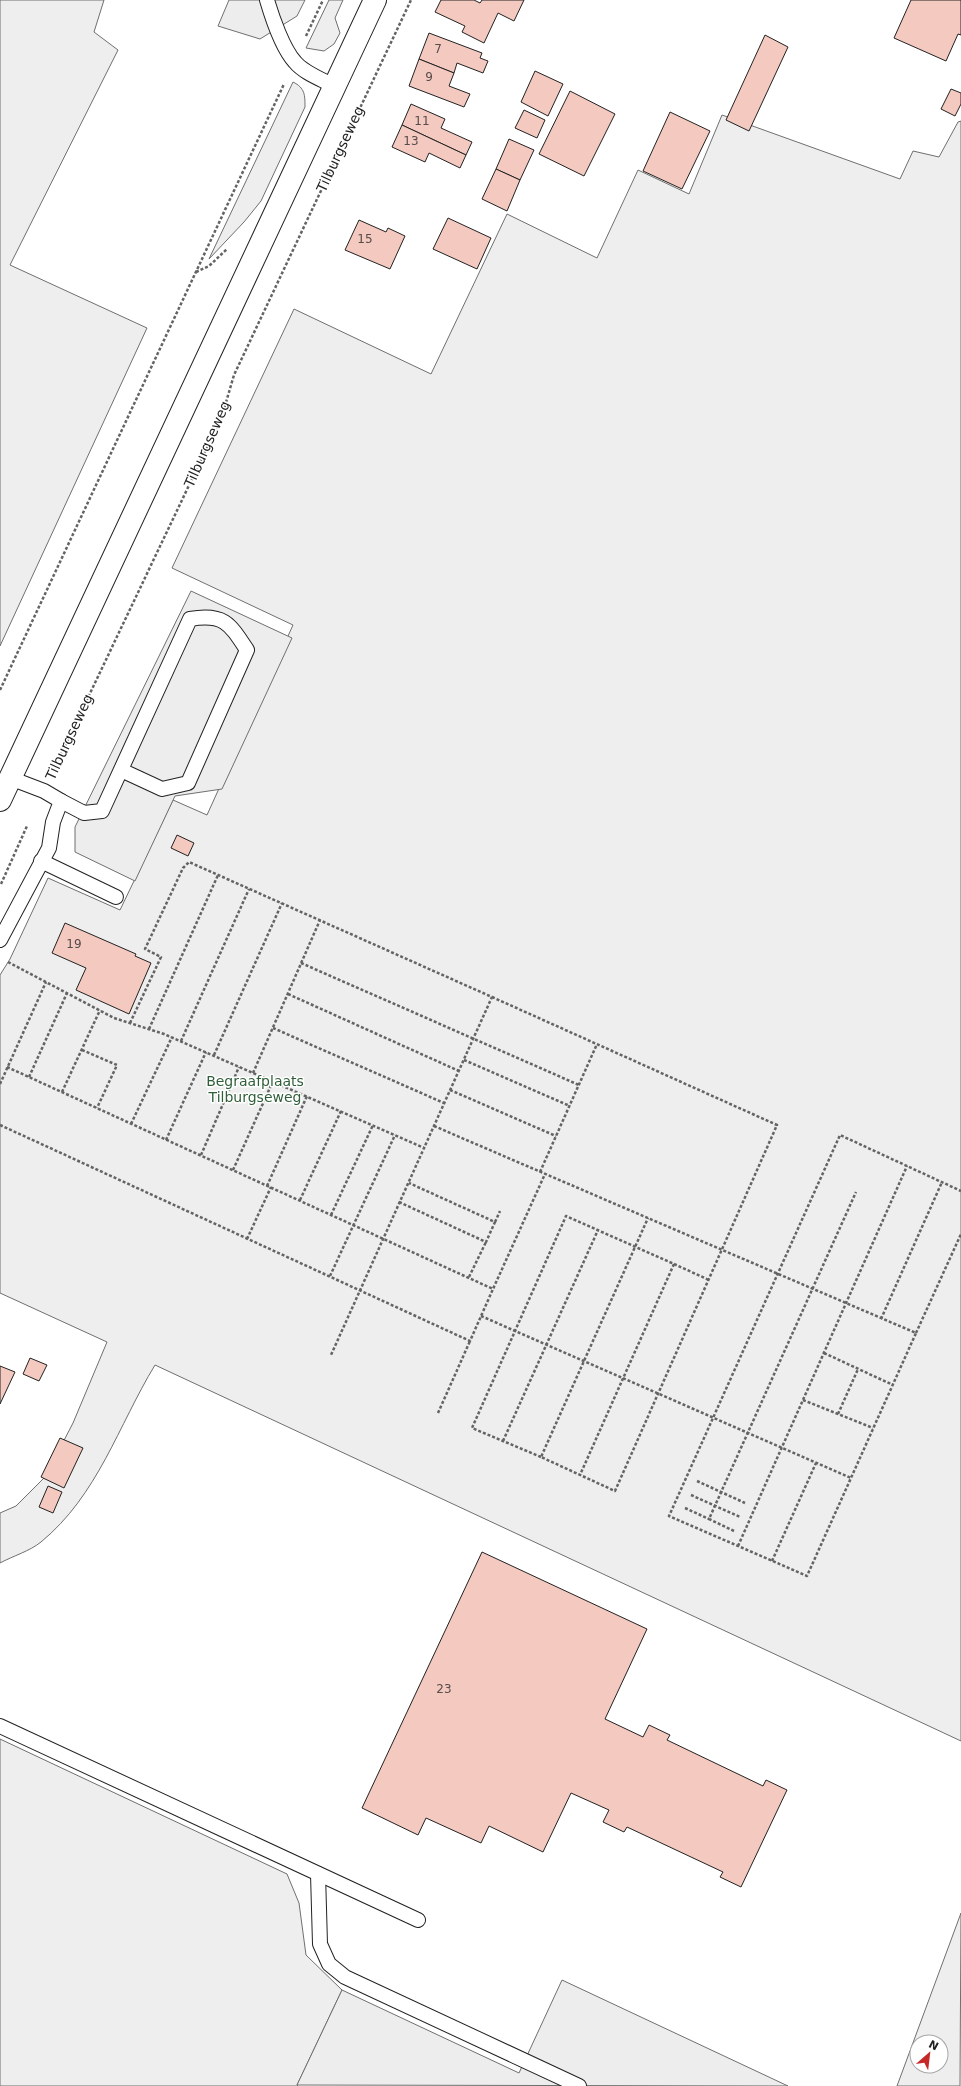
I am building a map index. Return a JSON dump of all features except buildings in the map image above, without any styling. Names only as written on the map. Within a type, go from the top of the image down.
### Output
[{"type":"street","points":[[0,800],[375,0]]},
{"type":"lane","points":[[267,0],[276,26],[294,62],[334,86]]},
{"type":"lane","points":[[10,778],[44,791],[84,813],[102,811],[190,620],[208,616],[231,626],[248,650],[188,783],[162,789],[121,770]]},
{"type":"lane","points":[[0,940],[49,848],[54,822],[61,800]]},
{"type":"lane","points":[[42,861],[116,897]]},
{"type":"lane","points":[[0,1726],[418,1920]]},
{"type":"lane","points":[[318,1874],[320,1944],[329,1964],[344,1977],[579,2086]]},
{"type":"path","points":[[0,690],[323,0]]},
{"type":"path","name":"Tilburgseweg","points":[[0,886],[222,416],[234,375],[411,0]]},
{"type":"path","points":[[130,1023],[161,957],[146,949],[183,868],[189,862],[777,1125],[709,1280],[615,1491],[541,1457],[472,1428],[566,1216],[709,1280]]},
{"type":"path","points":[[149,1029],[218,875]]},
{"type":"path","points":[[182,1041],[249,889]]},
{"type":"path","points":[[214,1055],[282,903]]},
{"type":"path","points":[[253,1073],[320,920]]},
{"type":"path","points":[[6,962],[100,1010],[130,1023],[182,1041],[424,1148]]},
{"type":"path","points":[[301,963],[473,1040],[579,1085]]},
{"type":"path","points":[[0,1084],[46,982]]},
{"type":"path","points":[[28,1077],[67,993]]},
{"type":"path","points":[[288,994],[459,1070]]},
{"type":"path","points":[[331,1355],[492,997]]},
{"type":"path","points":[[62,1092],[100,1010]]},
{"type":"path","points":[[273,1028],[444,1103]]},
{"type":"path","points":[[131,1124],[172,1037]]},
{"type":"path","points":[[540,1172],[597,1044]]},
{"type":"path","points":[[82,1050],[117,1065],[97,1108]]},
{"type":"path","points":[[166,1140],[206,1052]]},
{"type":"path","points":[[464,1060],[570,1106]]},
{"type":"path","points":[[200,1155],[239,1066]]},
{"type":"path","points":[[7,1067],[493,1289]]},
{"type":"path","points":[[233,1170],[273,1081]]},
{"type":"path","points":[[450,1090],[556,1136]]},
{"type":"path","points":[[267,1186],[307,1096]]},
{"type":"path","points":[[300,1200],[340,1111]]},
{"type":"path","points":[[0,1125],[470,1341]]},
{"type":"path","points":[[331,1214],[373,1125]]},
{"type":"path","points":[[434,1126],[916,1333]]},
{"type":"path","points":[[330,1277],[395,1135]]},
{"type":"path","points":[[961,1191],[840,1135],[669,1516],[807,1576],[961,1234]]},
{"type":"path","points":[[738,1546],[907,1166]]},
{"type":"path","points":[[438,1413],[545,1174]]},
{"type":"path","points":[[409,1182],[495,1222]]},
{"type":"path","points":[[881,1318],[942,1182]]},
{"type":"path","points":[[247,1238],[271,1187]]},
{"type":"path","points":[[709,1519],[856,1192]]},
{"type":"path","points":[[399,1202],[486,1242]]},
{"type":"path","points":[[468,1278],[500,1211]]},
{"type":"path","points":[[541,1457],[648,1218]]},
{"type":"path","points":[[503,1441],[598,1230]]},
{"type":"path","points":[[580,1475],[674,1264]]},
{"type":"path","points":[[481,1316],[851,1478]]},
{"type":"path","points":[[824,1353],[893,1385]]},
{"type":"path","points":[[838,1414],[858,1369]]},
{"type":"path","points":[[803,1400],[873,1428]]},
{"type":"path","points":[[772,1561],[816,1463]]},
{"type":"path","points":[[697,1481],[746,1503]]},
{"type":"path","points":[[691,1495],[740,1517]]},
{"type":"path","points":[[685,1508],[734,1531]]},
{"type":"green space","points":[[0,0],[104,0],[94,32],[118,50],[10,265],[147,328],[0,646]]},
{"type":"green space","points":[[329,0],[343,0],[335,18],[340,33],[334,44],[324,51],[306,48]]},
{"type":"green space","points":[[293,82],[297,84],[304,92],[305,107],[261,201],[244,222],[209,259]]},
{"type":"green space","name":"Begraafplaats Tilburgseweg","points":[[722,115],[900,179],[913,151],[939,157],[958,122],[961,121],[961,1741],[155,1365],[106,1459],[78,1503],[61,1523],[41,1542],[27,1551],[0,1563],[0,1513],[16,1506],[45,1477],[73,1423],[107,1342],[0,1293],[0,975],[10,959],[48,878],[120,910],[173,800],[207,815],[293,625],[172,568],[294,309],[431,374],[507,214],[597,258],[638,170],[689,194]]},
{"type":"green space","points":[[0,1739],[287,1874],[299,1903],[306,1955],[342,1990],[297,2085],[298,2086],[0,2086]]},
{"type":"green space","points":[[961,1913],[960,2086],[897,2086],[909,2054],[909,2074],[949,2074],[949,2034],[916,2034]]},
{"type":"shaded area","points":[[229,0],[305,0],[297,16],[260,39],[218,26]]},
{"type":"shaded area","points":[[191,591],[292,638],[222,789],[175,796],[135,881],[75,852],[75,827]]},
{"type":"shaded area","points":[[562,1980],[788,2086],[297,2085],[342,1990],[519,2073]]}]
